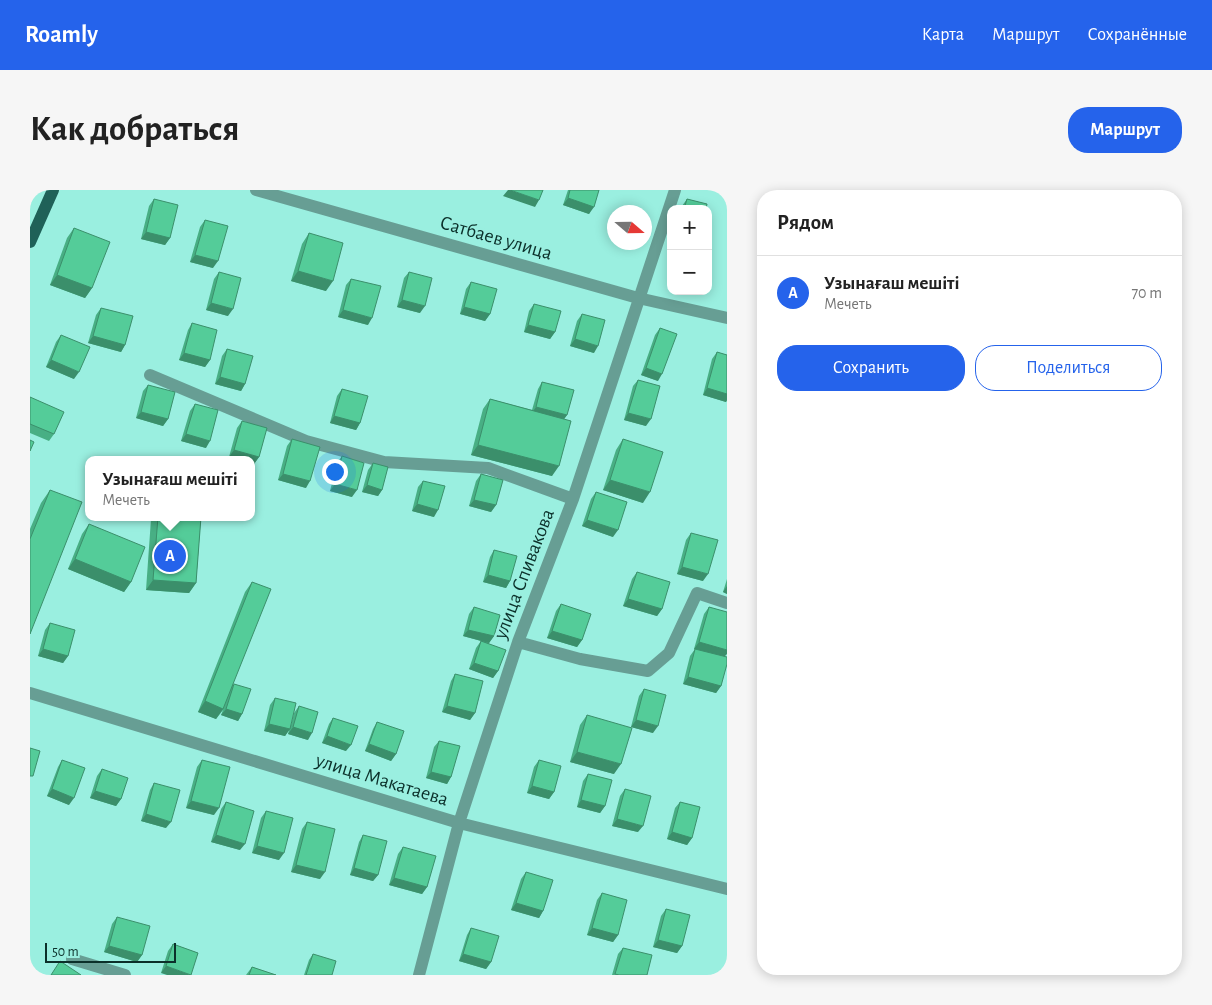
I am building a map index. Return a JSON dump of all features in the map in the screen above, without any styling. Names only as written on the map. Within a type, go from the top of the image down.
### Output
[{"type":"main road","points":[[30,242],[53,190]]},
{"type":"street","name":"Сатбаев улица","points":[[256,190],[638,298],[727,318]]},
{"type":"street","name":"улица Спивакова","points":[[419,975],[459,823],[518,642],[573,499],[675,190]]},
{"type":"street","points":[[150,375],[306,441],[384,462],[488,468],[573,499]]},
{"type":"street","points":[[518,642],[580,659],[648,671],[670,653],[697,593],[727,602]]},
{"type":"street","name":"улица Макатаева","points":[[30,693],[459,823],[727,889]]},
{"type":"street","points":[[72,959],[125,975]]},
{"type":"building","points":[[510,190],[543,190],[539,200]]},
{"type":"building","points":[[570,190],[599,190],[594,207],[568,198]]},
{"type":"building","points":[[154,199],[178,205],[170,238],[146,232]]},
{"type":"building","points":[[687,199],[707,204],[707,205],[685,205]]},
{"type":"building","points":[[205,220],[228,226],[218,261],[195,255]]},
{"type":"building","points":[[74,228],[110,242],[92,288],[57,275]]},
{"type":"building","points":[[309,233],[343,243],[333,281],[298,271]]},
{"type":"building","points":[[219,272],[241,278],[233,309],[211,303]]},
{"type":"building","points":[[409,272],[432,278],[425,306],[402,300]]},
{"type":"building","points":[[351,279],[381,286],[372,318],[343,310]]},
{"type":"building","points":[[471,282],[497,289],[490,314],[464,307]]},
{"type":"building","points":[[534,304],[561,311],[555,332],[528,325]]},
{"type":"building","points":[[101,308],[133,316],[125,345],[93,336]]},
{"type":"building","points":[[582,314],[605,320],[598,346],[575,339]]},
{"type":"building","points":[[192,323],[217,330],[210,360],[184,353]]},
{"type":"building","points":[[660,328],[677,334],[662,374],[646,368]]},
{"type":"building","points":[[61,335],[90,347],[79,372],[51,360]]},
{"type":"building","points":[[227,349],[253,356],[245,384],[220,377]]},
{"type":"building","points":[[717,352],[727,355],[727,394],[707,388]]},
{"type":"building","points":[[638,380],[660,386],[651,419],[628,413]]},
{"type":"building","points":[[542,382],[574,390],[567,415],[536,407]]},
{"type":"building","points":[[148,385],[175,392],[168,419],[141,412]]},
{"type":"building","points":[[342,389],[368,396],[360,423],[334,416]]},
{"type":"building","points":[[30,397],[64,412],[54,434],[30,424]]},
{"type":"building","points":[[490,399],[571,421],[559,466],[478,445]]},
{"type":"building","points":[[195,404],[218,410],[210,441],[186,434]]},
{"type":"building","points":[[242,421],[267,428],[259,457],[234,450]]},
{"type":"building","points":[[292,439],[320,447],[310,481],[283,474]]},
{"type":"building","points":[[623,439],[663,452],[650,492],[610,480]]},
{"type":"building","points":[[30,440],[34,442],[30,451]]},
{"type":"building","points":[[342,456],[364,463],[357,490],[335,484]]},
{"type":"building","points":[[373,463],[388,467],[382,490],[367,485]]},
{"type":"building","points":[[481,474],[503,480],[496,505],[474,500]]},
{"type":"building","points":[[423,481],[445,486],[438,510],[417,504]]},
{"type":"building","points":[[50,490],[82,502],[30,634],[30,539]]},
{"type":"building","points":[[596,492],[627,502],[618,530],[587,520]]},
{"type":"building","points":[[158,521],[201,521],[196,583],[153,580]]},
{"type":"building","points":[[89,524],[145,547],[131,582],[75,559]]},
{"type":"building","points":[[691,533],[718,540],[708,574],[682,567]]},
{"type":"building","points":[[494,550],[517,556],[510,581],[488,575]]},
{"type":"building","points":[[637,572],[670,582],[662,609],[628,599]]},
{"type":"building","points":[[252,582],[271,589],[223,709],[205,701]]},
{"type":"building","points":[[561,604],[591,614],[582,640],[552,631]]},
{"type":"building","points":[[474,607],[500,615],[494,636],[468,630]]},
{"type":"building","points":[[709,607],[727,612],[727,650],[699,642]]},
{"type":"building","points":[[50,623],[75,630],[68,656],[43,649]]},
{"type":"building","points":[[481,641],[506,650],[498,671],[474,663]]},
{"type":"building","points":[[695,649],[727,657],[721,686],[688,677]]},
{"type":"building","points":[[455,674],[483,681],[475,713],[447,706]]},
{"type":"building","points":[[234,684],[251,689],[242,714],[226,709]]},
{"type":"building","points":[[644,689],[666,695],[658,726],[636,720]]},
{"type":"building","points":[[275,698],[296,703],[290,729],[269,724]]},
{"type":"building","points":[[299,706],[318,712],[312,733],[293,727]]},
{"type":"building","points":[[587,715],[632,728],[621,764],[577,752]]},
{"type":"building","points":[[333,718],[358,726],[351,745],[327,736]]},
{"type":"building","points":[[377,722],[404,731],[396,754],[369,744]]},
{"type":"building","points":[[439,741],[460,746],[451,777],[431,772]]},
{"type":"building","points":[[30,748],[40,751],[33,776],[30,776]]},
{"type":"building","points":[[62,760],[85,768],[74,798],[52,789]]},
{"type":"building","points":[[202,760],[230,767],[219,808],[191,801]]},
{"type":"building","points":[[539,760],[561,766],[554,792],[532,786]]},
{"type":"building","points":[[102,769],[128,778],[121,799],[95,791]]},
{"type":"building","points":[[588,774],[612,780],[605,806],[581,800]]},
{"type":"building","points":[[154,783],[180,790],[171,822],[146,814]]},
{"type":"building","points":[[625,789],[651,796],[643,826],[617,819]]},
{"type":"building","points":[[226,802],[254,811],[245,844],[216,835]]},
{"type":"building","points":[[680,802],[700,807],[692,838],[672,832]]},
{"type":"building","points":[[266,811],[293,818],[284,853],[257,846]]},
{"type":"building","points":[[307,822],[335,829],[325,872],[296,865]]},
{"type":"building","points":[[363,835],[387,841],[378,875],[354,868]]},
{"type":"building","points":[[403,847],[436,856],[427,887],[394,878]]},
{"type":"building","points":[[526,872],[553,880],[543,911],[516,903]]},
{"type":"building","points":[[602,893],[627,900],[618,935],[592,928]]},
{"type":"building","points":[[666,909],[690,915],[682,946],[658,940]]},
{"type":"building","points":[[117,917],[150,926],[142,955],[109,946]]},
{"type":"building","points":[[471,928],[499,936],[491,962],[463,954]]},
{"type":"building","points":[[173,944],[198,953],[191,975],[166,966]]},
{"type":"building","points":[[623,948],[652,955],[647,975],[615,974]]},
{"type":"building","points":[[313,954],[336,961],[332,975],[306,975]]},
{"type":"building","points":[[60,961],[81,975],[51,975]]},
{"type":"building","points":[[252,967],[276,975],[249,975]]},
{"type":"place","name":"Узынағаш мешіті","points":[[170,556]]}]
